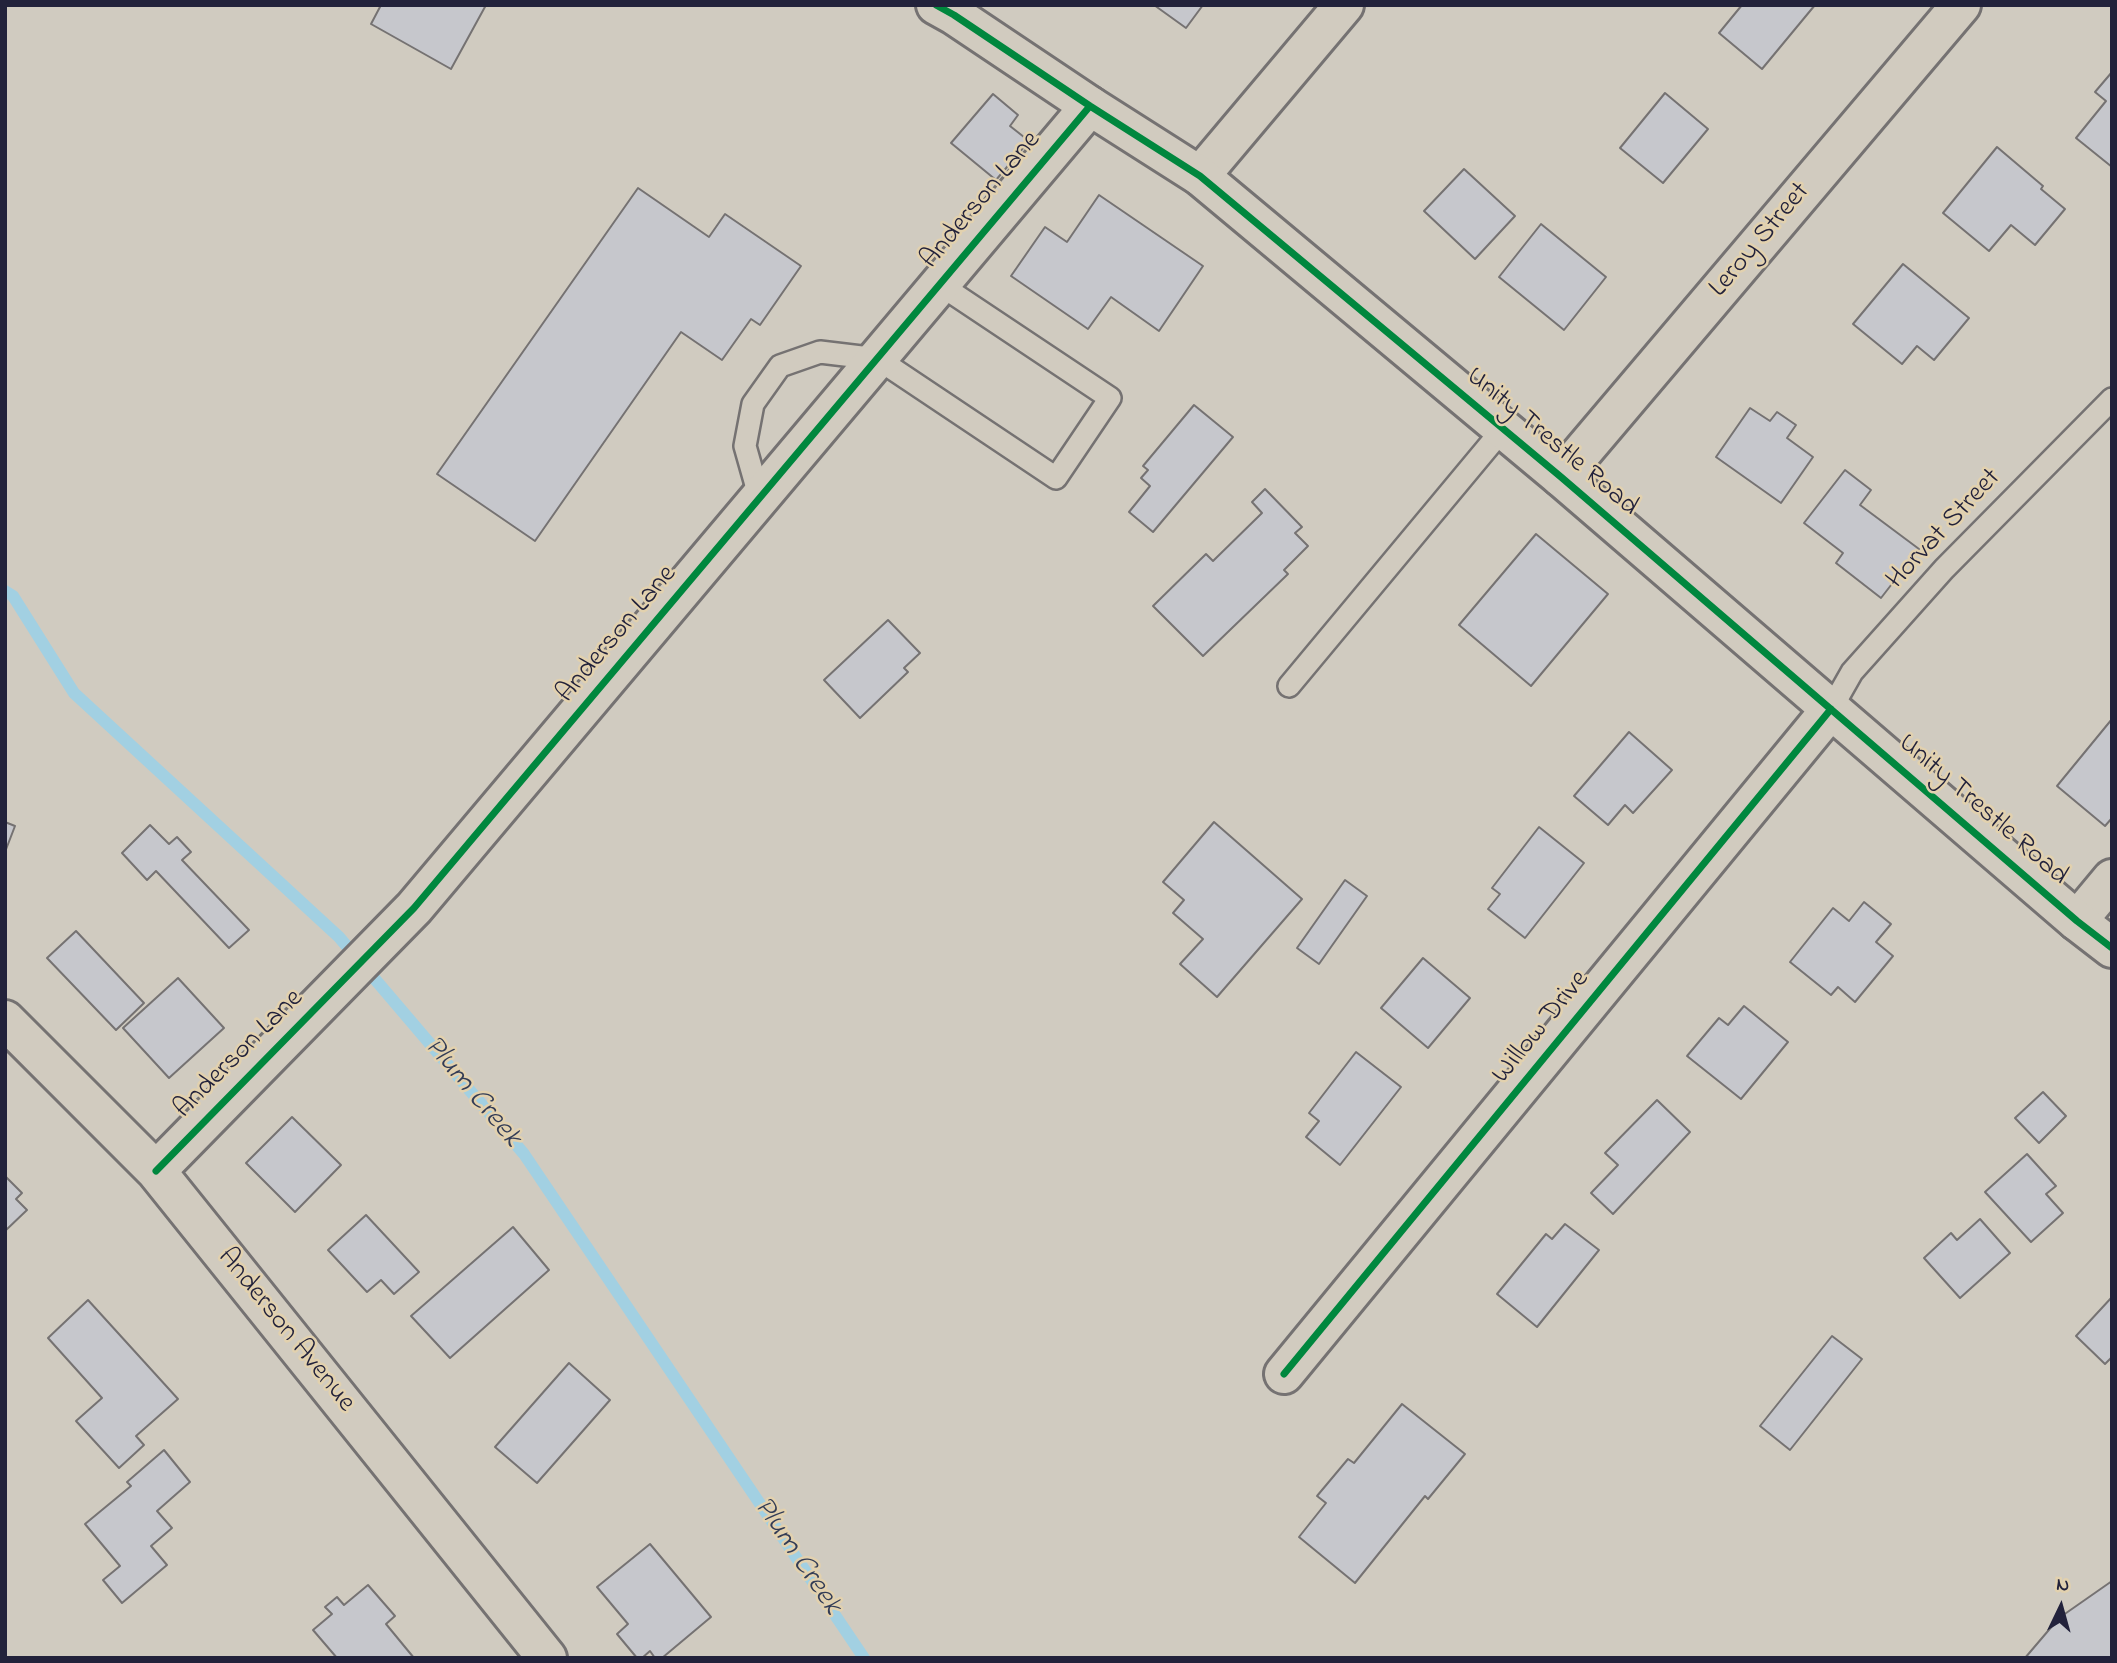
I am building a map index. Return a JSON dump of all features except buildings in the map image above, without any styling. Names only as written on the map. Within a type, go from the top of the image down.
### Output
[{"type":"street","name":"Unity Trestle Road","points":[[936,5],[1200,176],[1560,477],[2077,921],[2112,948]]},
{"type":"street","points":[[1200,176],[1344,5]]},
{"type":"street","name":"Leroy Street","points":[[1560,477],[1961,5]]},
{"type":"street","name":"Anderson Lane","points":[[156,1171],[414,908],[1090,106]]},
{"type":"street","name":"Willow Drive","points":[[1284,1374],[1832,709]]},
{"type":"street","points":[[2077,921],[2112,879]]},
{"type":"street","name":"Anderson Avenue","points":[[5,1020],[156,1171],[547,1658]]},
{"type":"lane","points":[[760,499],[745,446],[753,404],[780,366],[820,352],[878,359],[1056,478],[1110,398],[939,284]]},
{"type":"lane","name":"Horvat Street","points":[[1832,709],[1852,672],[1944,569],[2112,398]]},
{"type":"lane","points":[[1289,686],[1503,429]]},
{"type":"waterway","name":"Plum Creek","points":[[5,591],[13,596],[74,693],[339,937],[524,1154],[864,1658]]},
{"type":"cycle path","points":[[936,5],[1200,176],[1561,477],[2077,921],[2112,948]]},
{"type":"cycle path","points":[[156,1171],[414,908],[1090,106]]},
{"type":"cycle path","points":[[1284,1374],[1831,709]]}]
